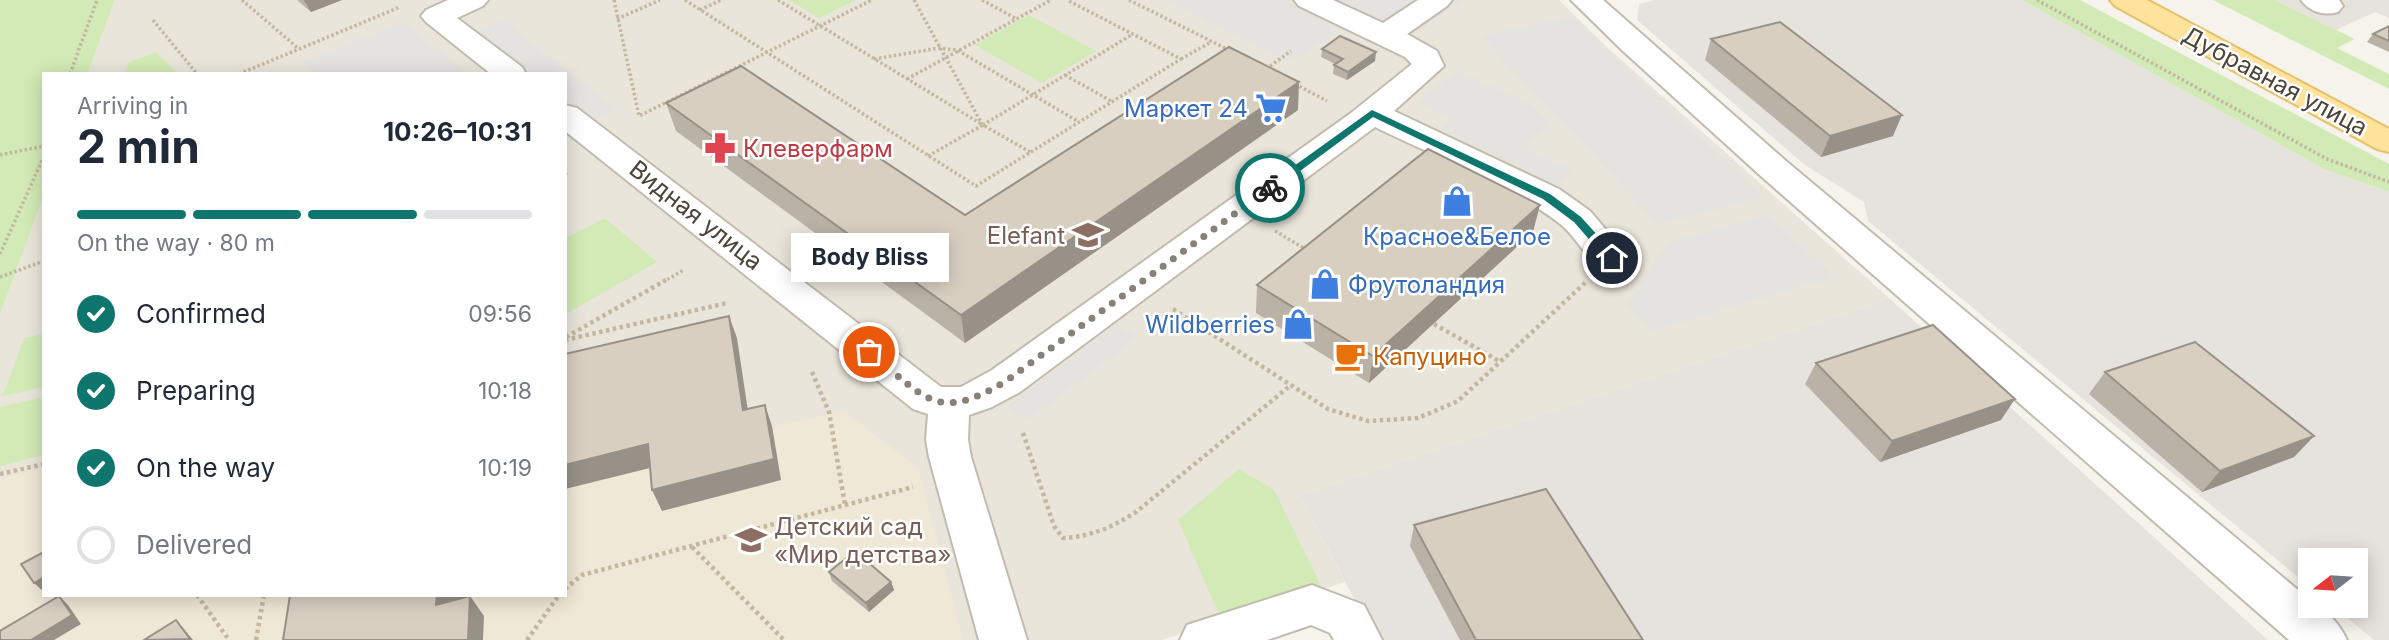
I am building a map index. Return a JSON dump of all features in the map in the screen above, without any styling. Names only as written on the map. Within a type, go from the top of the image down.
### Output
[{"type":"main road","name":"Дубравная улица","points":[[2124,0],[2389,142]]},
{"type":"street","points":[[473,0],[436,16],[508,72]]},
{"type":"street","points":[[1003,640],[950,457],[947,440],[949,405],[968,401],[1006,381],[1367,117],[1428,66],[1426,58],[1416,50],[1309,0]]},
{"type":"street","points":[[1385,36],[1437,0]]},
{"type":"street","points":[[1586,0],[1634,46],[1774,169],[2323,640]]},
{"type":"street","name":"Видная улица","points":[[567,117],[927,398],[949,405]]},
{"type":"street","points":[[1367,117],[1547,197],[1577,219],[1612,258]]},
{"type":"street","points":[[1203,640],[1312,606],[1347,619],[1358,640]]},
{"type":"path","points":[[71,72],[97,0]]},
{"type":"path","points":[[242,0],[299,49]]},
{"type":"path","points":[[614,0],[639,116],[872,0]]},
{"type":"path","points":[[617,19],[660,0]]},
{"type":"path","points":[[685,0],[976,186],[1212,41]]},
{"type":"path","points":[[700,10],[721,0]]},
{"type":"path","points":[[778,0],[1030,152]]},
{"type":"path","points":[[914,0],[944,59],[983,125]]},
{"type":"path","points":[[982,0],[1016,19]]},
{"type":"path","points":[[906,79],[1051,0]]},
{"type":"path","points":[[1068,0],[1181,59]]},
{"type":"path","points":[[1129,0],[1236,54]]},
{"type":"path","points":[[2037,0],[2328,159],[2389,182]]},
{"type":"path","points":[[2042,3],[2050,0]]},
{"type":"path","points":[[244,72],[401,7]]},
{"type":"path","points":[[153,20],[195,72]]},
{"type":"path","points":[[928,156],[1134,34]]},
{"type":"path","points":[[874,60],[939,48],[957,50],[1079,122]]},
{"type":"path","points":[[1266,69],[1291,51]]},
{"type":"path","points":[[1257,65],[1276,75]]},
{"type":"path","points":[[1065,75],[1111,102]]},
{"type":"path","points":[[1287,80],[1367,117]]},
{"type":"path","points":[[0,155],[42,146]]},
{"type":"path","points":[[0,254],[42,160]]},
{"type":"path","points":[[1274,230],[1310,252]]},
{"type":"path","points":[[1173,309],[1328,409],[1368,421],[1418,418],[1458,401],[1612,258]]},
{"type":"path","points":[[0,277],[42,262]]},
{"type":"path","points":[[567,336],[684,270]]},
{"type":"path","points":[[567,337],[727,303]]},
{"type":"path","points":[[1434,324],[1499,361]]},
{"type":"path","points":[[812,372],[829,412],[845,505]]},
{"type":"path","points":[[1023,433],[1054,526],[1063,538],[1078,538],[1120,523],[1136,512],[1291,385]]},
{"type":"path","points":[[0,474],[42,464]]},
{"type":"path","points":[[567,587],[582,575],[923,485]]},
{"type":"path","points":[[691,546],[784,640]]},
{"type":"path","points":[[198,597],[229,640]]},
{"type":"path","points":[[256,640],[264,597]]},
{"type":"path","points":[[527,640],[558,597]]},
{"type":"shaded area","points":[[115,0],[1559,0],[1608,48],[1890,299],[1300,496],[1345,582],[1162,640],[0,640],[0,314],[42,200],[42,597],[567,597],[567,72],[88,72]]},
{"type":"shaded area","points":[[1163,0],[1284,0],[1343,27],[1290,63]]},
{"type":"shaded area","points":[[1319,0],[1462,0],[1405,40]]},
{"type":"shaded area","points":[[1655,0],[2022,0],[2324,169],[2389,192],[2389,640],[2374,640],[2347,618],[2368,618],[2368,548],[2298,548],[2298,577],[1868,221],[1864,202],[1805,165],[1637,20],[1639,4]]},
{"type":"shaded area","points":[[2274,0],[2389,0],[2389,18],[2375,12],[2336,30]]},
{"type":"shaded area","points":[[1572,16],[1763,197],[1659,225],[1481,36]]},
{"type":"shaded area","points":[[502,20],[618,109],[589,122],[567,105],[567,72],[526,72],[475,32]]},
{"type":"shaded area","points":[[402,22],[466,72],[313,72],[303,63]]},
{"type":"shaded area","points":[[1457,70],[1530,103],[1551,125],[1525,148],[1573,171],[1557,185],[1441,129],[1452,120],[1416,103]]},
{"type":"shaded area","points":[[1768,214],[1834,277],[1649,332],[1626,305],[1667,243]]},
{"type":"shaded area","points":[[1890,299],[2268,640],[1376,640],[1300,496]]},
{"type":"shaded area","points":[[1117,325],[1137,338],[1027,421],[1007,406]]},
{"type":"shaded area","name":"Детский сад «Мир детства»","points":[[737,338],[751,431],[844,411],[918,468],[963,640],[0,640],[0,479],[42,468],[42,597],[567,597],[567,377]]},
{"type":"green space","points":[[0,0],[115,0],[88,72],[42,72],[42,200],[0,314]]},
{"type":"green space","points":[[789,0],[856,0],[819,18]]},
{"type":"green space","points":[[2022,0],[2080,0],[2389,164],[2389,192],[2324,169]]},
{"type":"green space","points":[[2213,0],[2274,0],[2355,39],[2337,48],[2389,74],[2389,89]]},
{"type":"green space","points":[[1029,15],[1096,51],[1042,83],[975,45]]},
{"type":"green space","points":[[156,52],[176,72],[124,72],[129,62]]},
{"type":"green space","points":[[605,218],[657,262],[567,313],[567,237]]},
{"type":"green space","points":[[42,334],[42,387],[3,396],[24,338]]},
{"type":"green space","points":[[42,397],[42,456],[0,466],[0,407]]},
{"type":"green space","points":[[1239,469],[1274,490],[1321,586],[1220,617],[1178,520]]},
{"type":"building","points":[[1780,22],[1902,115],[1830,136],[1711,39]]},
{"type":"building","points":[[2389,26],[2389,41],[2373,34]]},
{"type":"building","points":[[1340,36],[1376,52],[1348,72],[1334,65],[1343,59],[1322,49]]},
{"type":"building","points":[[1229,47],[1299,82],[961,315],[666,103],[741,66],[965,215]]},
{"type":"building","points":[[1428,149],[1540,205],[1373,356],[1257,285]]},
{"type":"building","points":[[729,316],[743,410],[765,405],[774,459],[652,490],[648,444],[567,464],[567,354]]},
{"type":"building","points":[[1933,325],[2015,399],[1892,441],[1816,363]]},
{"type":"building","points":[[2195,342],[2314,436],[2220,471],[2105,372]]},
{"type":"building","points":[[1546,489],[1643,640],[1476,640],[1414,525]]},
{"type":"building","points":[[855,551],[891,582],[866,603],[829,572]]},
{"type":"building","points":[[42,553],[42,578],[34,583],[21,564]]},
{"type":"building","points":[[57,597],[72,615],[31,640],[0,640],[0,631]]},
{"type":"building","points":[[290,597],[437,597],[436,605],[470,597],[468,640],[283,640]]},
{"type":"building","points":[[176,620],[190,639],[144,640]]},
{"type":"way so far","points":[[869,352],[927,398],[949,405],[968,401],[1006,381],[1270,188]]},
{"type":"place","name":"Маркет 24","points":[[1271,108]]},
{"type":"place","name":"Клеверфарм","points":[[720,148]]},
{"type":"place","name":"Красное&Белое","points":[[1457,201]]},
{"type":"place","name":"Elefant","points":[[1088,235]]},
{"type":"place","name":"Фрутоландия","points":[[1325,284]]},
{"type":"place","name":"Wildberries","points":[[1298,324]]},
{"type":"place","name":"Body Bliss","points":[[869,352]]},
{"type":"place","name":"Капуцино","points":[[1350,356]]},
{"type":"place","name":"Детский сад «Мир детства»","points":[[751,540]]},
{"type":"route","points":[[1270,188],[1372,113],[1547,197],[1577,219],[1612,258]]}]
